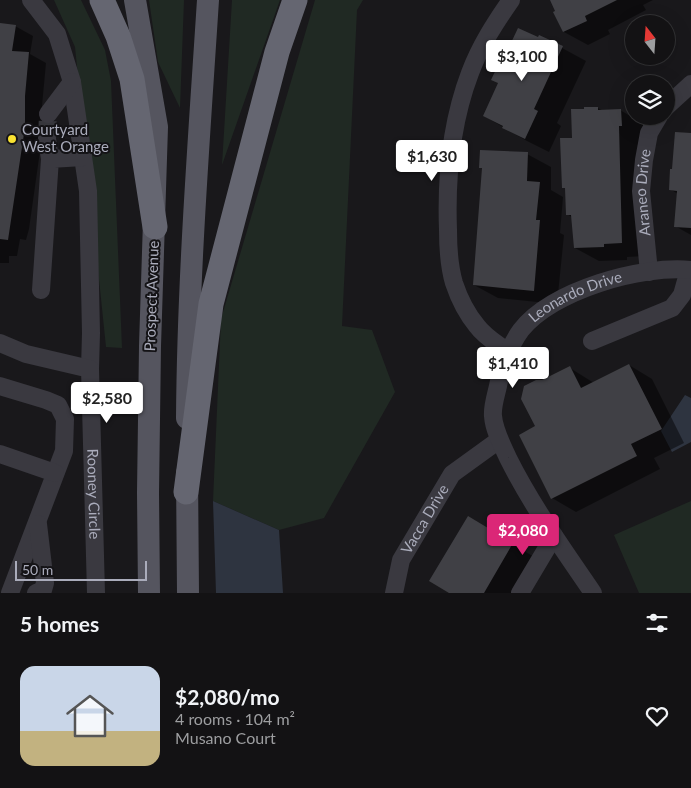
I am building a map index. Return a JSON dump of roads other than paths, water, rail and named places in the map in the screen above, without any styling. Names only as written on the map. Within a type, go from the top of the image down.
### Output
[{"type":"highway","points":[[102,0],[118,36],[132,80],[155,227]]},
{"type":"highway","points":[[186,492],[211,304],[277,52],[295,0]]},
{"type":"main road","name":"Prospect Avenue","points":[[135,0],[157,127],[150,346],[149,593]]},
{"type":"main road","points":[[188,593],[186,492],[187,347],[208,0]]},
{"type":"street","name":"Rooney Circle","points":[[31,0],[57,34],[72,82],[88,191],[92,333],[90,369],[96,593]]},
{"type":"street","points":[[509,353],[478,328],[465,308],[454,283],[449,254],[447,210],[449,157],[458,108],[471,71],[490,30],[511,0]]},
{"type":"street","points":[[48,114],[72,82]]},
{"type":"street","points":[[675,99],[691,84]]},
{"type":"street","name":"Araneo Drive","points":[[649,272],[641,191],[649,133],[654,125]]},
{"type":"street","points":[[41,290],[50,158],[47,138]]},
{"type":"street","points":[[50,158],[83,157]]},
{"type":"street","name":"Leonardo Drive","points":[[593,593],[554,536],[518,478],[500,440],[492,415],[500,369],[521,331],[544,308],[572,294],[622,277],[660,270],[690,270]]},
{"type":"street","points":[[592,341],[672,308],[682,295],[690,270]]},
{"type":"street","points":[[0,343],[26,354],[90,369]]},
{"type":"street","points":[[0,386],[58,405],[65,419],[64,451],[10,592],[36,593],[43,590],[45,583],[38,520]]},
{"type":"street","name":"Vacca Drive","points":[[394,593],[401,560],[452,474],[500,440]]},
{"type":"street","points":[[0,454],[56,473]]},
{"type":"street","points":[[520,593],[554,536]]},
{"type":"water","points":[[685,395],[691,398],[691,442],[672,452],[661,431]]},
{"type":"water","points":[[213,501],[279,530],[283,593],[216,593]]},
{"type":"tunnel","points":[[47,139],[48,114]]},
{"type":"place","name":"Courtyard West Orange","points":[[12,139]]}]
